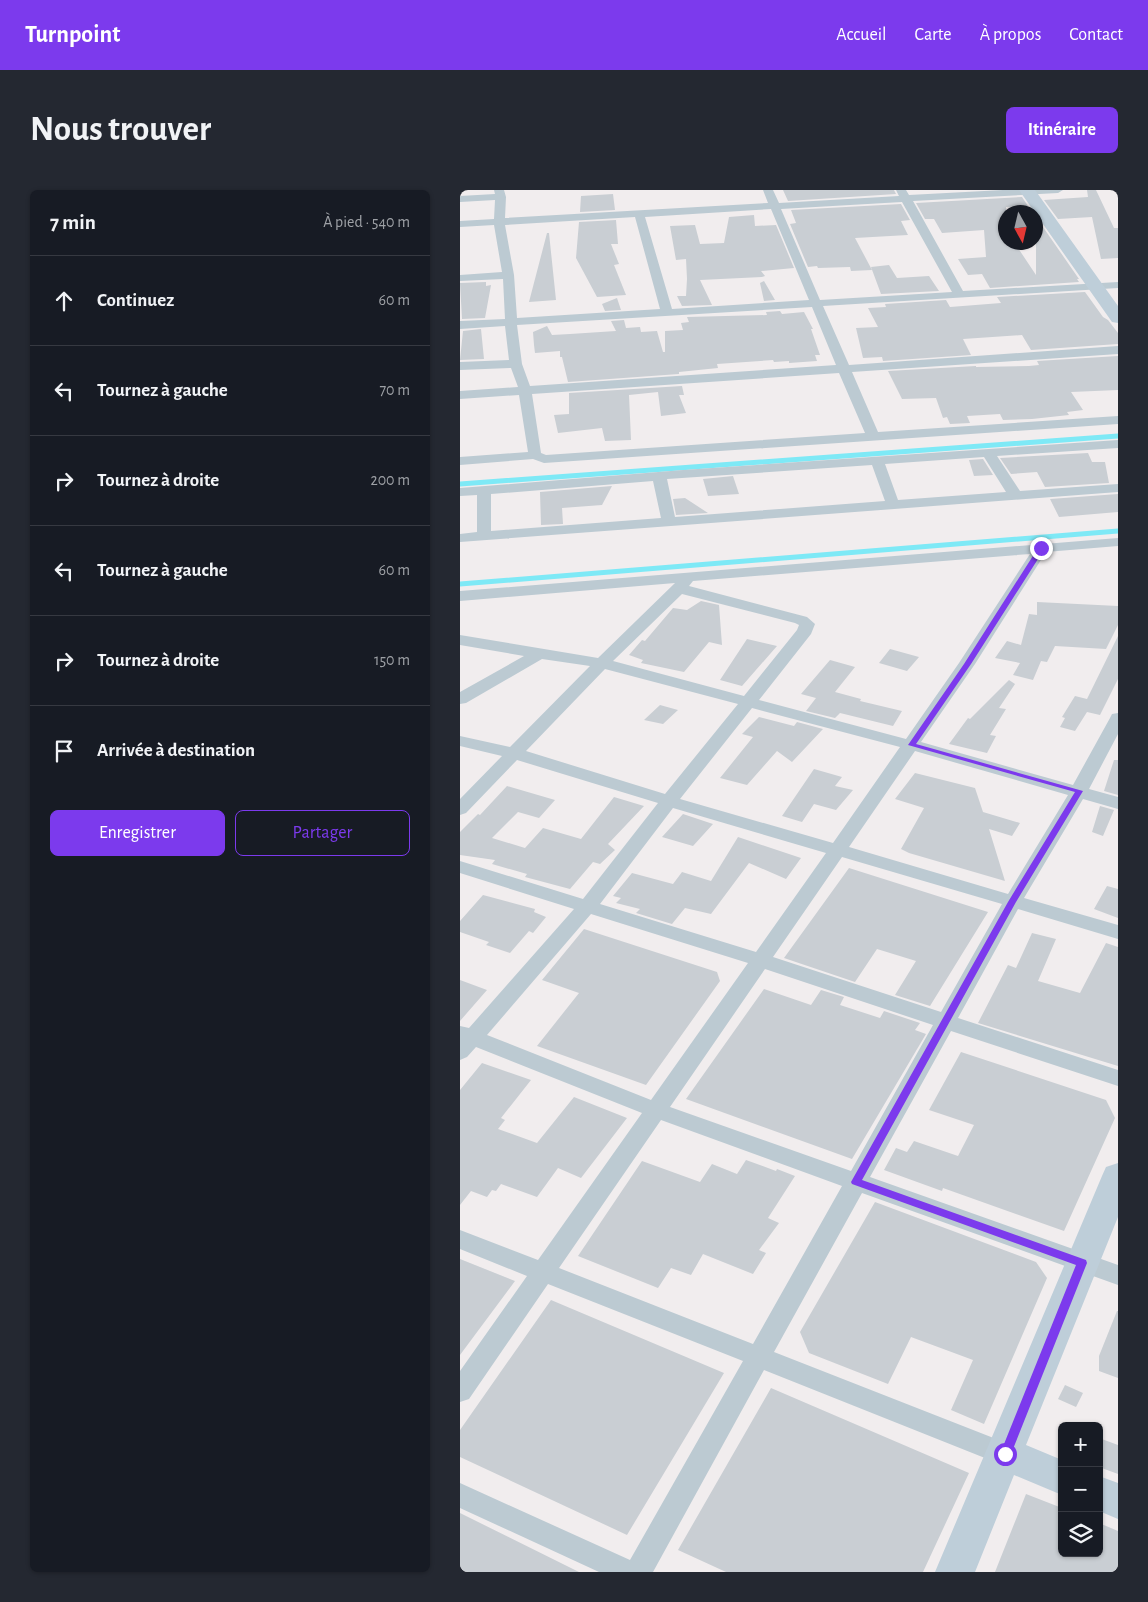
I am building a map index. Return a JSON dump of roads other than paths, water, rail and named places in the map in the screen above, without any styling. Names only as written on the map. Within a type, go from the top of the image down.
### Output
[{"type":"street","points":[[768,190],[873,437]]},
{"type":"street","points":[[460,224],[775,206],[903,194],[1058,190]]},
{"type":"street","points":[[1027,191],[1118,318]]},
{"type":"street","points":[[460,199],[500,194],[499,222],[508,275],[510,324],[516,364],[525,390],[535,455]]},
{"type":"street","points":[[903,194],[959,294]]},
{"type":"street","points":[[639,214],[666,313]]},
{"type":"street","points":[[460,278],[508,275]]},
{"type":"street","points":[[460,325],[510,324],[1118,285]]},
{"type":"street","points":[[460,395],[1118,350]]},
{"type":"street","points":[[460,366],[516,364]]},
{"type":"street","points":[[460,462],[535,455],[549,460],[1118,420]]},
{"type":"street","points":[[460,492],[1118,444]]},
{"type":"street","points":[[989,454],[1015,495]]},
{"type":"street","points":[[877,461],[893,505]]},
{"type":"street","points":[[659,476],[669,522]]},
{"type":"street","points":[[460,538],[1118,488]]},
{"type":"street","points":[[484,490],[484,536]]},
{"type":"street","points":[[460,596],[685,583],[1118,542]]},
{"type":"street","points":[[460,1391],[967,664],[1041,548]]},
{"type":"street","points":[[460,809],[516,754],[602,663],[685,583]]},
{"type":"street","points":[[685,583],[801,620],[807,624],[805,631],[588,906],[464,1041],[1118,1275]]},
{"type":"street","points":[[460,640],[602,663],[911,745],[1118,803]]},
{"type":"street","points":[[460,699],[539,654]]},
{"type":"street","points":[[638,1572],[1012,902],[1079,791],[1118,718]]},
{"type":"street","points":[[460,741],[516,754],[837,851],[1118,932]]},
{"type":"street","points":[[460,867],[762,960],[1118,1078]]},
{"type":"street","points":[[955,1572],[1118,1176]]},
{"type":"street","points":[[460,1239],[1058,1476]]},
{"type":"street","points":[[1103,1495],[1118,1501]]},
{"type":"street","points":[[460,1496],[628,1572]]},
{"type":"waterway","points":[[460,484],[1118,436]]},
{"type":"waterway","points":[[460,584],[1118,531]]}]
